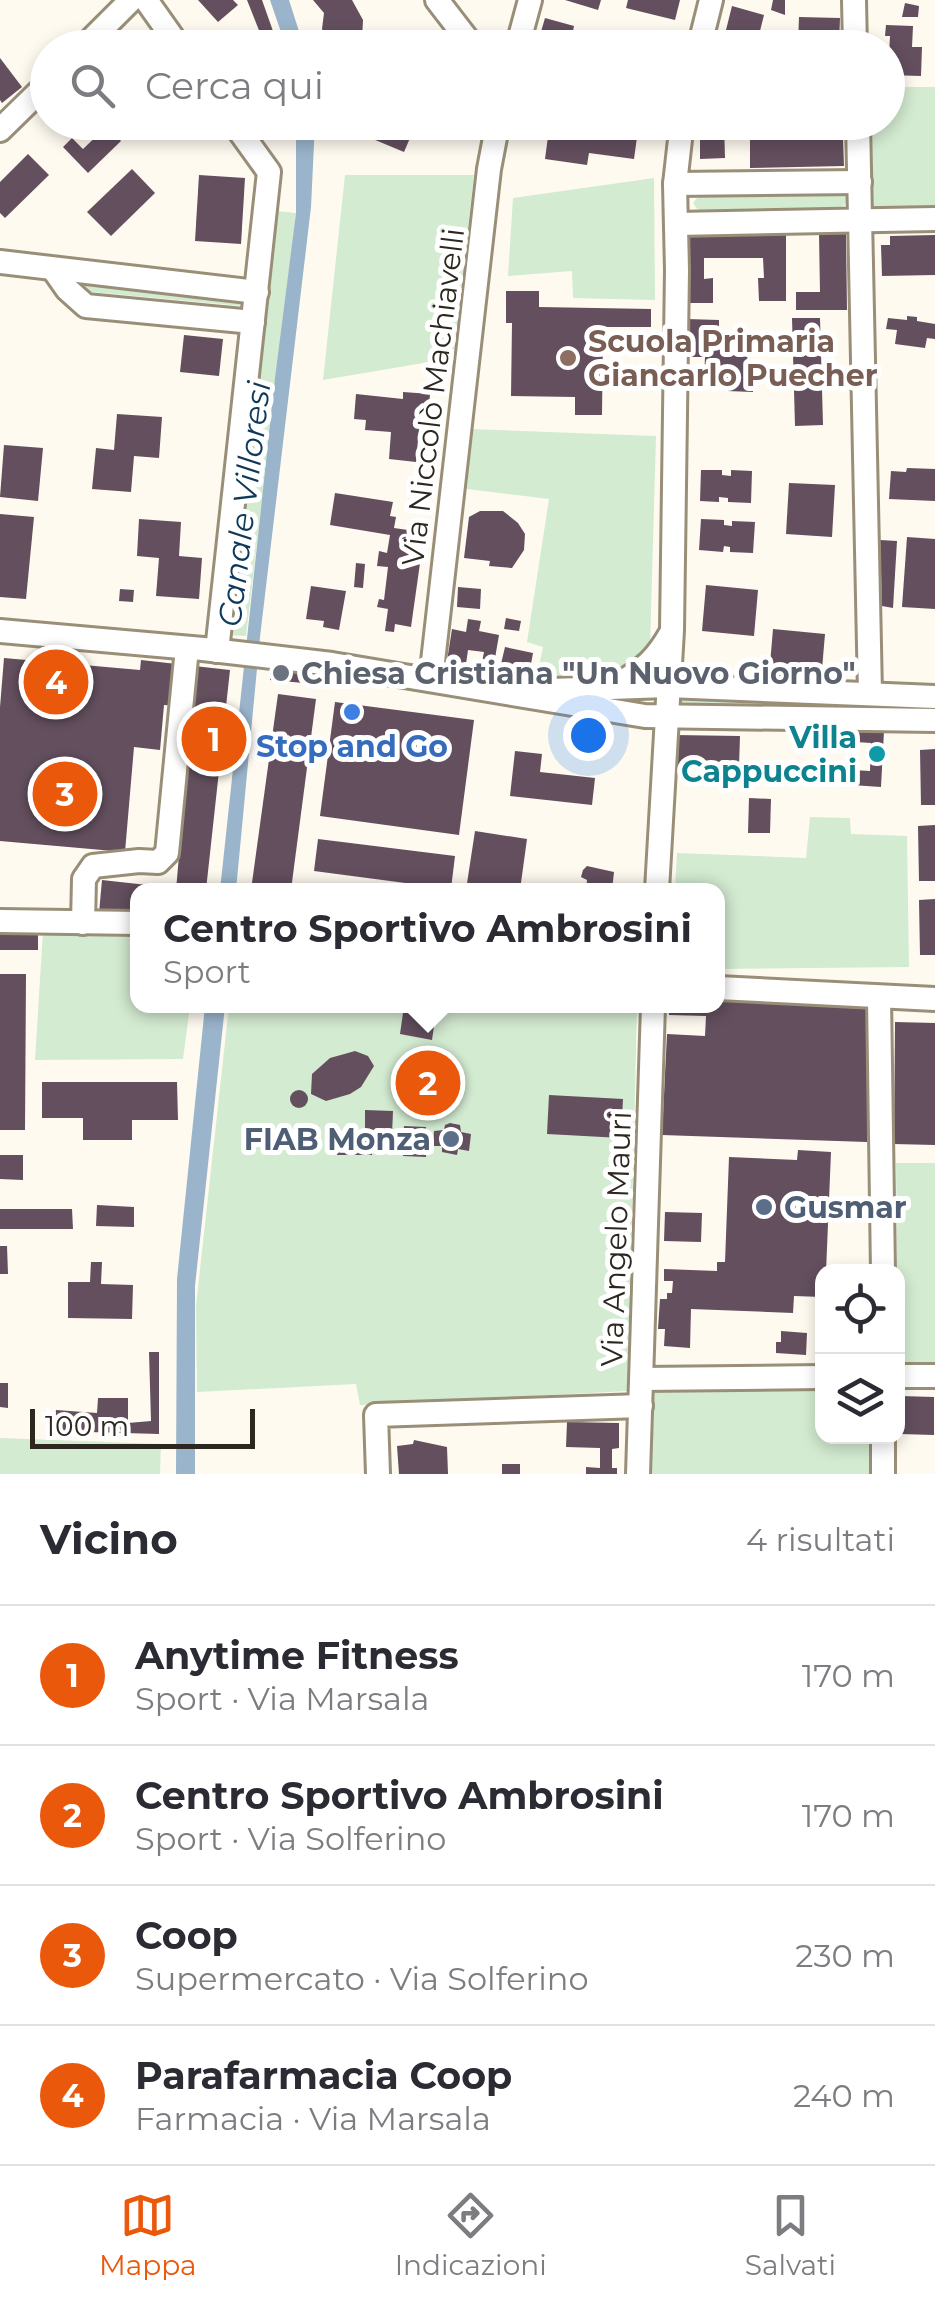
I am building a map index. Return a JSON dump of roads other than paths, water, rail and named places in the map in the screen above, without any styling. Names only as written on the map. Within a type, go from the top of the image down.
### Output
[{"type":"street","points":[[101,30],[131,0]]},
{"type":"street","points":[[146,0],[167,30]]},
{"type":"street","points":[[438,0],[458,30]]},
{"type":"street","points":[[522,30],[530,0]]},
{"type":"street","points":[[704,30],[711,0]]},
{"type":"street","points":[[854,0],[855,30]]},
{"type":"street","points":[[0,130],[30,101]]},
{"type":"street","points":[[217,651],[268,172],[246,140]]},
{"type":"street","name":"Via Niccolò Machiavelli","points":[[431,679],[492,140]]},
{"type":"street","points":[[657,883],[672,630],[674,184],[680,140]]},
{"type":"street","points":[[859,140],[870,693]]},
{"type":"street","points":[[674,184],[860,182]]},
{"type":"street","points":[[676,224],[935,219]]},
{"type":"street","points":[[0,262],[255,306]]},
{"type":"street","points":[[53,269],[86,306],[255,306]]},
{"type":"street","points":[[612,688],[650,663],[672,630]]},
{"type":"street","points":[[0,631],[332,664],[645,716],[935,720]]},
{"type":"street","points":[[84,922],[84,879],[93,866],[158,862],[167,853],[187,648]]},
{"type":"street","points":[[503,691],[668,686],[935,696]]},
{"type":"street","points":[[0,921],[130,923]]},
{"type":"street","points":[[725,988],[935,999]]},
{"type":"street","points":[[879,997],[883,1264]]},
{"type":"street","name":"Via Angelo Mauri","points":[[638,1474],[653,1013]]},
{"type":"street","points":[[905,1376],[935,1376]]},
{"type":"street","points":[[642,1379],[815,1377]]},
{"type":"street","points":[[378,1474],[376,1415],[640,1406]]},
{"type":"street","points":[[883,1474],[884,1444]]},
{"type":"water","points":[[270,0],[289,0],[299,30],[280,30]]},
{"type":"water","points":[[296,140],[314,140],[311,207],[260,637],[237,883],[221,883],[275,378],[296,213]]},
{"type":"water","points":[[204,1013],[224,1013],[195,1286],[195,1474],[176,1474],[177,1279]]},
{"type":"place","name":"Scuola Primaria Giancarlo Puecher","points":[[568,358]]},
{"type":"place","name":"Chiesa Cristiana \"Un Nuovo Giorno\"","points":[[281,673]]},
{"type":"place","name":"Parafarmacia Coop","points":[[56,682]]},
{"type":"place","name":"Stop and Go","points":[[352,712]]},
{"type":"place","name":"Anytime Fitness","points":[[214,739]]},
{"type":"place","name":"Villa Cappuccini","points":[[877,754]]},
{"type":"place","name":"Coop","points":[[65,794]]},
{"type":"place","name":"Centro Sportivo Ambrosini","points":[[428,1083]]},
{"type":"place","name":"FIAB Monza","points":[[451,1139]]},
{"type":"place","name":"Gusmar","points":[[764,1207]]},
{"type":"water label","name":"Canale Villoresi","points":[[244,504]]}]
